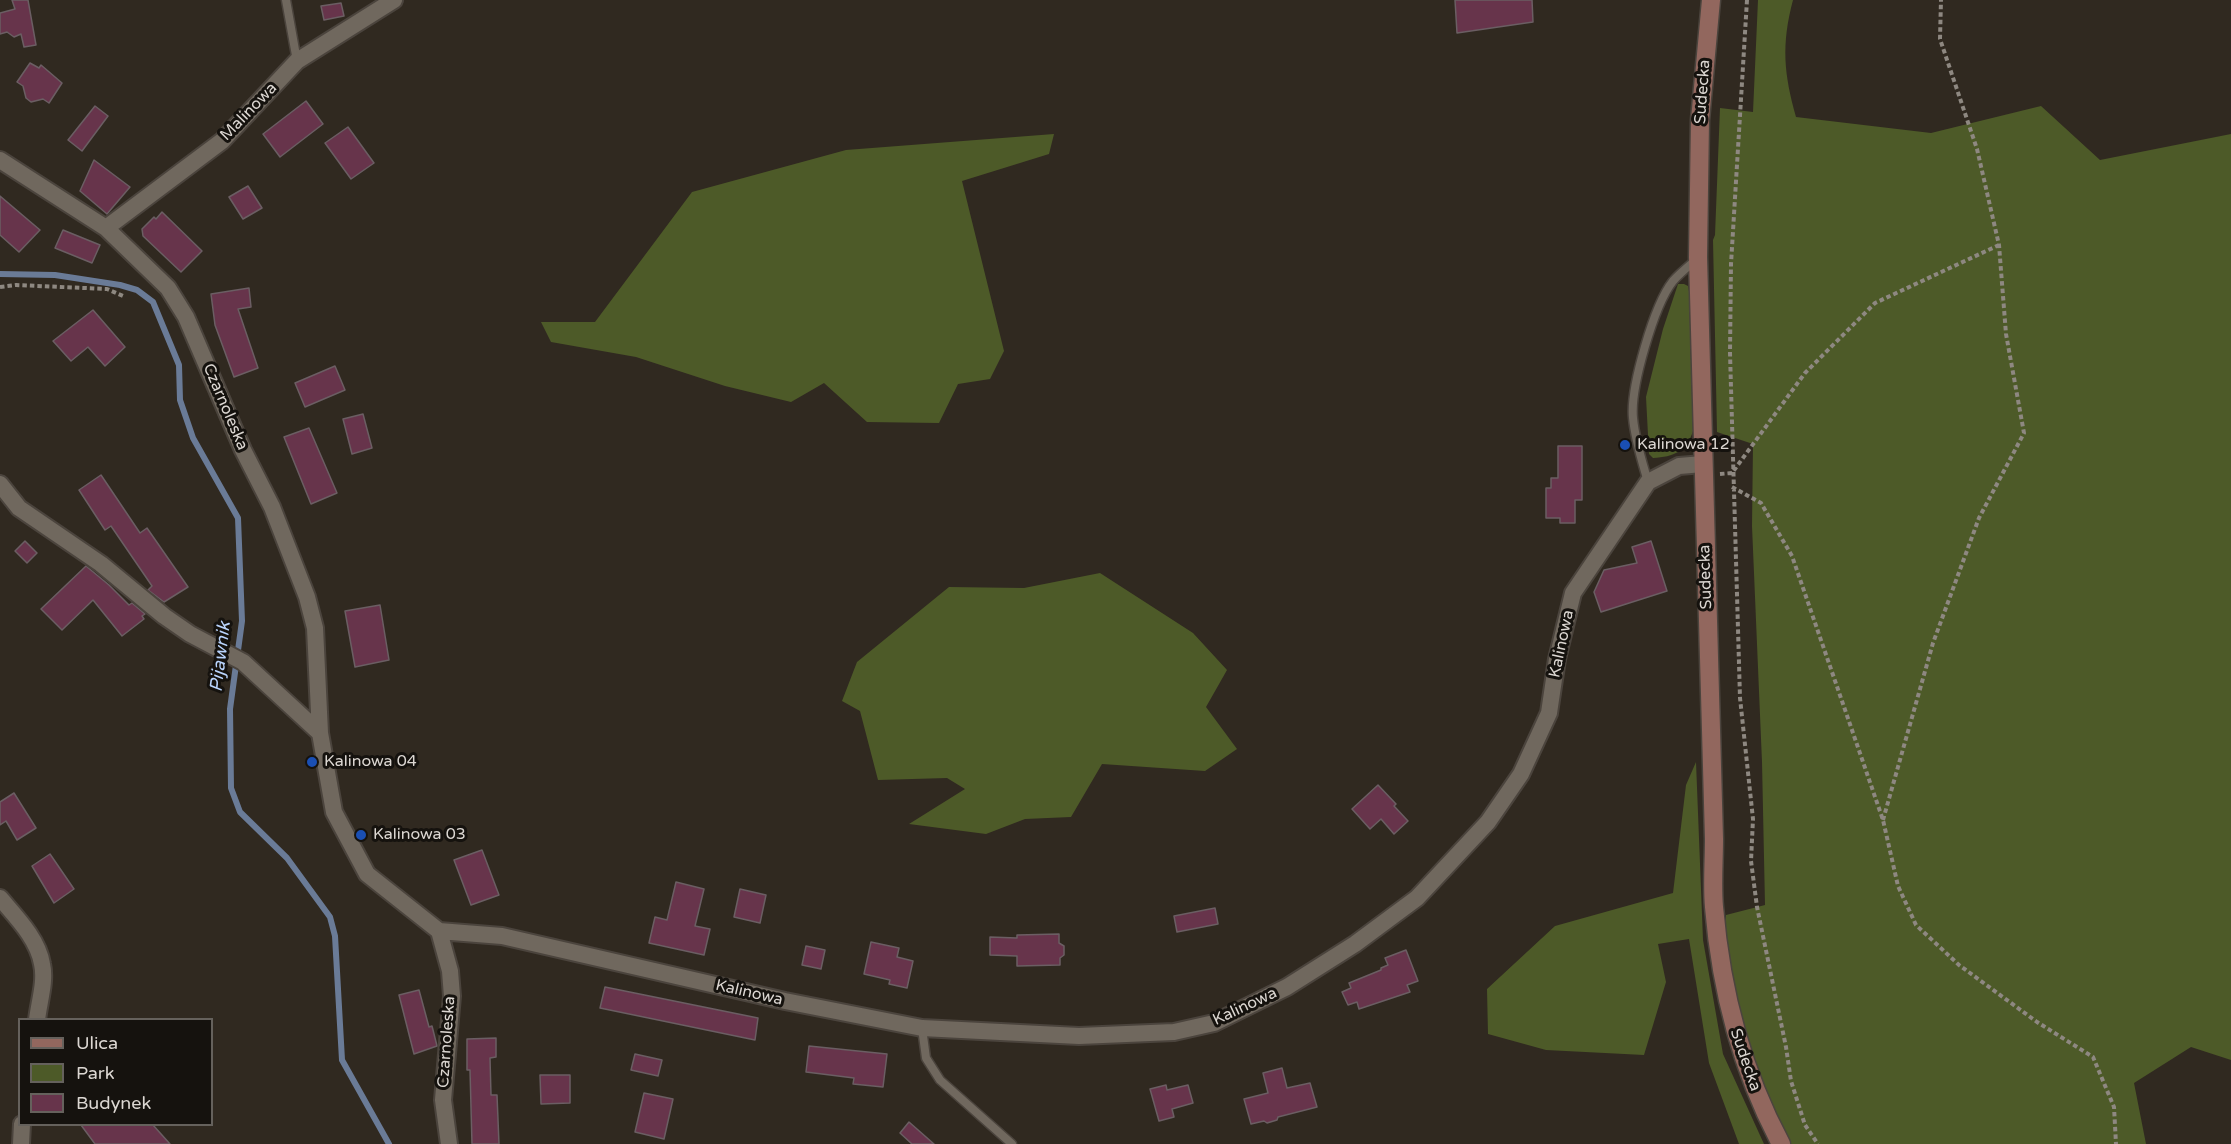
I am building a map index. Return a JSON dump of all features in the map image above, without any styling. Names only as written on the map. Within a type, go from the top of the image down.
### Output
[{"type":"main road","name":"Sudecka","points":[[1711,0],[1700,120],[1698,257],[1714,820],[1714,906],[1723,979],[1736,1040],[1763,1111],[1780,1144]]},
{"type":"street","name":"Malinowa","points":[[106,228],[222,141],[297,61],[394,0]]},
{"type":"street","name":"Czarnoleska","points":[[0,160],[106,228],[168,288],[186,317],[243,450],[272,507],[308,597],[315,628],[320,733],[334,812],[367,874],[439,932],[450,971],[452,996],[443,1100],[449,1144]]},
{"type":"street","name":"Kalinowa","points":[[439,932],[502,936],[785,1001],[922,1028],[1079,1036],[1174,1032],[1214,1023],[1287,987],[1355,944],[1417,898],[1488,822],[1521,774],[1549,713],[1557,659],[1573,593],[1648,482],[1679,466],[1703,464]]},
{"type":"street","points":[[0,484],[20,508],[101,564],[164,616],[190,634],[243,662],[320,733]]},
{"type":"street","points":[[0,898],[35,944],[42,964],[43,978],[37,1018]]},
{"type":"street","points":[[21,1144],[22,1126]]},
{"type":"lane","points":[[286,0],[297,61]]},
{"type":"lane","points":[[1648,482],[1636,443],[1632,416],[1634,392],[1662,299],[1673,282],[1698,257]]},
{"type":"lane","points":[[922,1028],[926,1058],[940,1080],[1012,1144]]},
{"type":"path","points":[[1747,0],[1731,264],[1730,354],[1732,487],[1740,698],[1754,819],[1751,861],[1757,907],[1791,1082],[1805,1125],[1818,1144]]},
{"type":"path","points":[[1883,820],[1932,643],[1979,518],[2024,433],[2006,334],[1999,245],[1977,149],[1940,39],[1941,0]]},
{"type":"path","points":[[1732,473],[1805,373],[1875,303],[1999,245]]},
{"type":"path","points":[[0,287],[16,285],[107,289],[123,296]]},
{"type":"path","points":[[1732,487],[1761,503],[1792,556],[1883,820],[1898,886],[1916,925],[1968,971],[2037,1022],[2093,1057],[2114,1107],[2116,1144]]},
{"type":"green space","points":[[1758,0],[1793,0],[1787,31],[1786,59],[1789,87],[1796,117],[1931,133],[2041,106],[2100,160],[2231,134],[2231,1060],[2191,1047],[2134,1083],[2146,1144],[1788,1144],[1777,1126],[1722,982],[1726,915],[1765,905],[1762,762],[1752,526],[1753,444],[1717,432],[1713,240],[1720,108],[1753,112]]},
{"type":"green space","points":[[1054,134],[1049,154],[962,181],[1004,351],[990,379],[958,384],[939,423],[867,422],[824,383],[791,402],[725,386],[636,357],[551,342],[541,322],[595,322],[692,192],[846,150]]},
{"type":"green space","points":[[1678,284],[1688,286],[1689,291],[1693,431],[1687,444],[1679,452],[1653,458],[1649,454],[1646,397],[1663,329]]},
{"type":"green space","points":[[1100,573],[1193,633],[1227,670],[1206,707],[1237,749],[1205,771],[1102,764],[1071,817],[1025,819],[986,834],[909,824],[965,789],[947,778],[878,780],[860,711],[842,701],[857,662],[949,587],[1024,588]]},
{"type":"green space","points":[[1696,762],[1703,940],[1723,1054],[1764,1144],[1739,1144],[1709,1063],[1689,939],[1658,944],[1666,982],[1644,1055],[1546,1050],[1488,1034],[1487,989],[1555,926],[1673,893],[1686,785]]},
{"type":"building","points":[[12,0],[28,0],[36,45],[24,47],[21,34],[14,37],[7,32],[0,34],[0,13],[15,9]]},
{"type":"building","points":[[1455,0],[1532,0],[1533,22],[1457,33]]},
{"type":"building","points":[[341,3],[344,16],[324,20],[321,6]]},
{"type":"building","points":[[30,63],[39,68],[41,65],[62,83],[49,103],[43,99],[31,102],[26,98],[23,86],[17,82]]},
{"type":"building","points":[[306,101],[323,124],[280,157],[263,134]]},
{"type":"building","points":[[95,106],[108,116],[82,151],[68,140]]},
{"type":"building","points":[[348,127],[374,163],[351,179],[325,143]]},
{"type":"building","points":[[94,160],[130,187],[107,214],[80,191]]},
{"type":"building","points":[[248,186],[262,208],[243,219],[229,197]]},
{"type":"building","points":[[0,196],[40,230],[19,252],[0,235]]},
{"type":"building","points":[[162,212],[202,251],[181,272],[143,236],[142,229]]},
{"type":"building","points":[[63,230],[100,245],[92,263],[55,248]]},
{"type":"building","points":[[249,288],[251,307],[238,309],[258,368],[234,377],[215,325],[211,294]]},
{"type":"building","points":[[93,310],[125,347],[105,366],[88,347],[71,361],[53,341]]},
{"type":"building","points":[[335,366],[345,390],[305,407],[295,383]]},
{"type":"building","points":[[363,414],[372,448],[352,454],[343,419]]},
{"type":"building","points":[[309,428],[337,493],[311,504],[284,437]]},
{"type":"building","points":[[1558,446],[1582,446],[1582,500],[1575,500],[1575,523],[1560,523],[1560,518],[1546,518],[1546,488],[1551,488],[1551,478],[1558,478]]},
{"type":"building","points":[[101,475],[140,533],[147,528],[188,587],[164,602],[148,590],[152,586],[111,526],[105,530],[79,490]]},
{"type":"building","points":[[25,541],[37,553],[27,563],[15,551]]},
{"type":"building","points":[[1651,541],[1667,591],[1601,612],[1594,592],[1604,570],[1637,563],[1632,547]]},
{"type":"building","points":[[86,566],[129,605],[132,603],[145,614],[142,616],[144,619],[122,636],[93,600],[62,630],[41,609]]},
{"type":"building","points":[[380,605],[389,660],[355,667],[345,611]]},
{"type":"building","points":[[1378,785],[1408,821],[1394,834],[1381,819],[1370,829],[1352,809]]},
{"type":"building","points":[[14,793],[36,828],[17,840],[6,821],[0,825],[0,802]]},
{"type":"building","points":[[482,850],[499,895],[471,905],[454,860]]},
{"type":"building","points":[[50,854],[74,889],[54,903],[32,866]]},
{"type":"building","points":[[676,882],[704,889],[695,926],[710,929],[704,955],[649,943],[655,917],[667,920]]},
{"type":"building","points":[[740,889],[766,895],[760,923],[734,917]]},
{"type":"building","points":[[1215,908],[1218,924],[1177,932],[1174,916]]},
{"type":"building","points":[[1059,934],[1059,943],[1064,946],[1064,955],[1060,958],[1060,965],[1017,966],[1017,956],[990,955],[990,937],[1017,938],[1017,935]]},
{"type":"building","points":[[871,942],[899,948],[897,957],[913,961],[907,988],[889,984],[890,980],[864,974]]},
{"type":"building","points":[[806,946],[825,950],[821,969],[802,965]]},
{"type":"building","points":[[1406,950],[1418,981],[1407,985],[1410,992],[1359,1009],[1357,1002],[1348,1005],[1342,992],[1351,988],[1349,983],[1381,970],[1388,965],[1385,958]]},
{"type":"building","points":[[605,987],[758,1018],[755,1040],[600,1008]]},
{"type":"building","points":[[419,990],[429,1027],[432,1026],[437,1046],[414,1054],[399,995]]},
{"type":"building","points":[[496,1038],[496,1057],[490,1058],[491,1095],[497,1095],[499,1144],[472,1144],[467,1039]]},
{"type":"building","points":[[809,1046],[887,1054],[883,1087],[853,1084],[854,1078],[806,1072]]},
{"type":"building","points":[[635,1054],[662,1060],[658,1076],[631,1070]]},
{"type":"building","points":[[1282,1068],[1287,1088],[1310,1083],[1317,1107],[1278,1117],[1277,1120],[1267,1123],[1264,1121],[1251,1124],[1244,1099],[1268,1093],[1263,1073]]},
{"type":"building","points":[[540,1075],[570,1075],[570,1103],[541,1104]]},
{"type":"building","points":[[1166,1085],[1167,1090],[1188,1085],[1193,1103],[1172,1109],[1174,1117],[1159,1121],[1150,1089]]},
{"type":"building","points":[[644,1093],[673,1099],[664,1139],[635,1132]]},
{"type":"building","points":[[909,1122],[934,1144],[912,1144],[900,1133]]},
{"type":"building","points":[[82,1126],[154,1126],[170,1144],[95,1144]]},
{"type":"waterway","name":"Pijawnik","points":[[0,274],[55,275],[120,285],[137,290],[153,302],[179,365],[180,400],[193,438],[238,518],[242,621],[230,709],[231,788],[240,812],[287,858],[330,917],[335,936],[342,1060],[389,1144]]},
{"type":"place","name":"Kalinowa 12","points":[[1625,445]]},
{"type":"place","name":"Kalinowa 04","points":[[312,762]]},
{"type":"place","name":"Kalinowa 03","points":[[361,835]]}]
